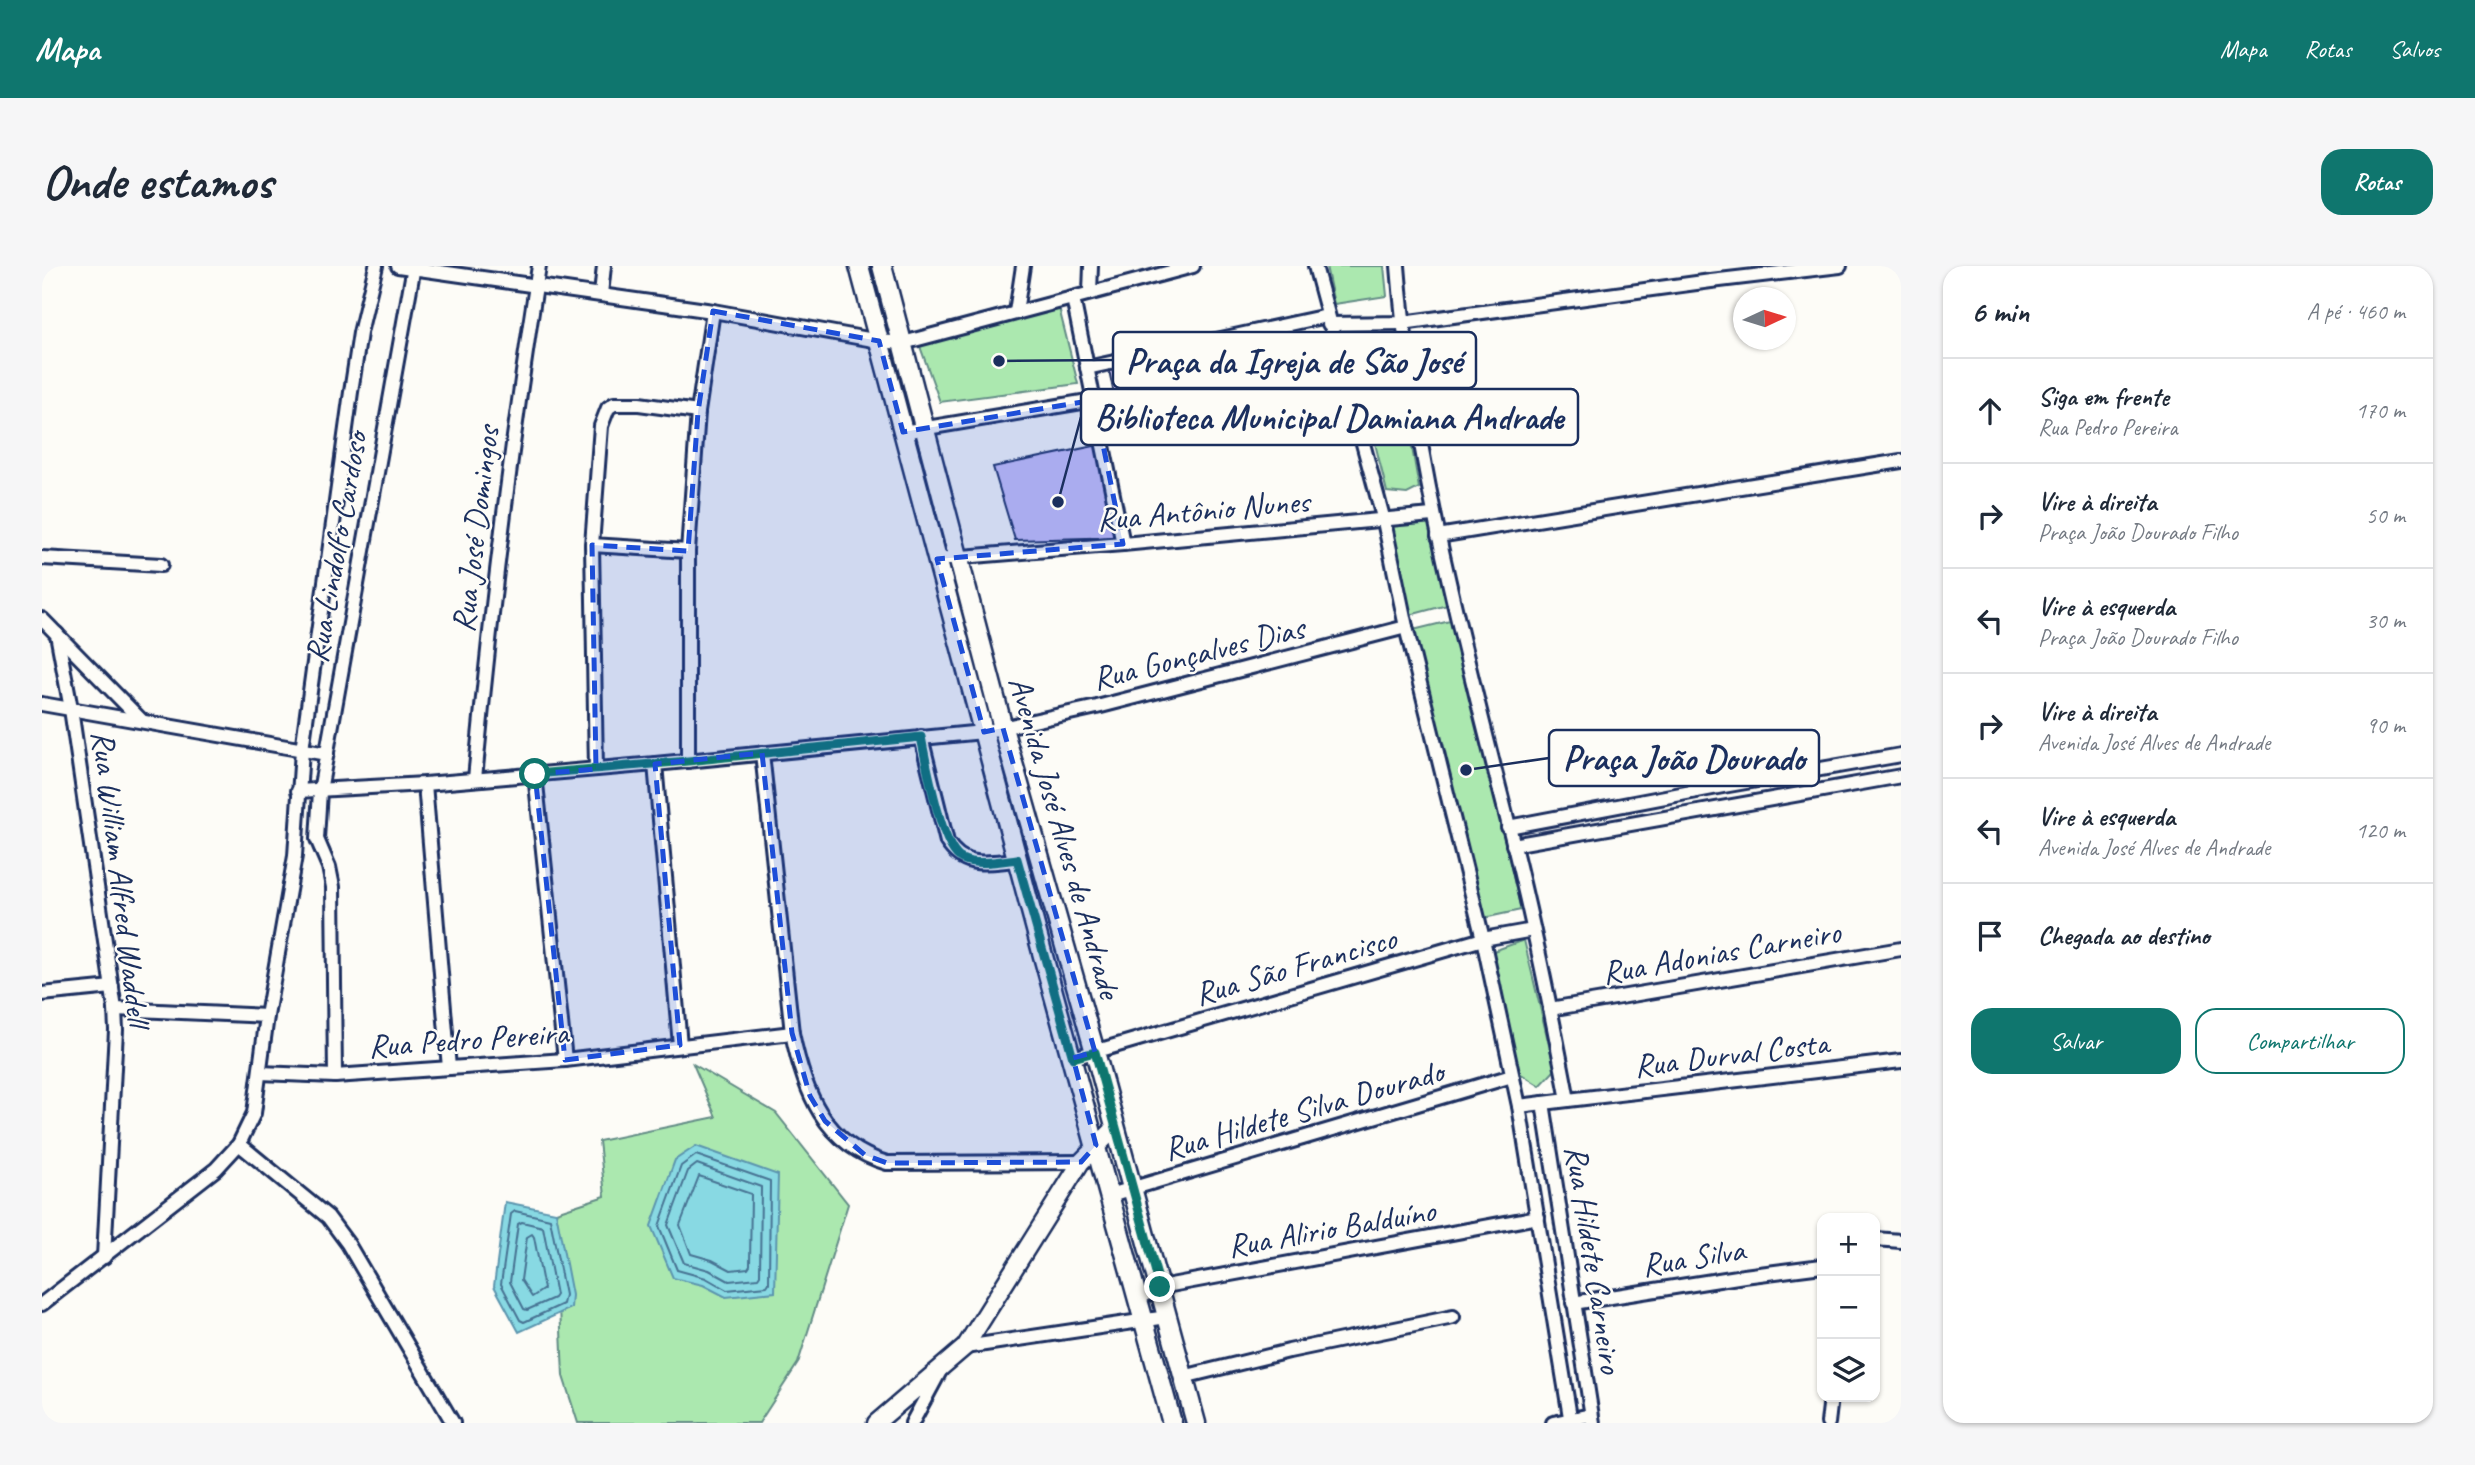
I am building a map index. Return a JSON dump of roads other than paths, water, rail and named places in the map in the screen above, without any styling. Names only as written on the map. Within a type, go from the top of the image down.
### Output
[{"type":"main road","name":"Avenida José Alves de Andrade","points":[[859,266],[1017,859],[1172,1423]]},
{"type":"main road","name":"Avenida José Alves de Andrade","points":[[882,266],[1003,729],[1133,1188],[1196,1423]]},
{"type":"street","name":"Rua Lindolfo Cardoso","points":[[42,1304],[216,1169],[239,1144],[254,1113],[296,838],[302,750],[353,380],[360,333],[376,266]]},
{"type":"street","points":[[398,266],[713,311],[903,343],[1193,266]]},
{"type":"street","name":"Rua José Domingos","points":[[475,779],[488,634],[539,266]]},
{"type":"street","points":[[601,294],[604,266]]},
{"type":"street","points":[[1016,312],[1023,266]]},
{"type":"street","points":[[1090,292],[1091,266]]},
{"type":"street","name":"Rua Hildete Carneiro","points":[[1315,266],[1384,521],[1406,627],[1483,939],[1519,1106],[1571,1421]]},
{"type":"street","points":[[1398,266],[1402,323],[1432,515],[1533,930],[1568,1100]]},
{"type":"street","points":[[1709,266],[1712,281]]},
{"type":"street","points":[[1087,368],[1328,320],[1402,323],[1712,281],[1740,272],[1840,266]]},
{"type":"street","name":"Rua Lindolfo Cardoso","points":[[317,839],[320,792],[414,268]]},
{"type":"street","points":[[1073,298],[1123,544]]},
{"type":"street","points":[[688,761],[688,551],[698,412],[713,311]]},
{"type":"street","points":[[903,432],[1094,400]]},
{"type":"street","points":[[596,769],[592,545],[601,426],[608,408],[614,404],[698,412]]},
{"type":"street","points":[[1438,536],[1901,461]]},
{"type":"street","name":"Rua Antônio Nunes","points":[[937,559],[1432,515]]},
{"type":"street","points":[[592,545],[688,551]]},
{"type":"street","points":[[42,558],[161,565]]},
{"type":"street","points":[[42,619],[143,722]]},
{"type":"street","name":"Rua Gonçalves Dias","points":[[1003,729],[1406,627]]},
{"type":"street","name":"Rua William Alfred Waddell","points":[[57,634],[71,709],[115,1009],[104,1257]]},
{"type":"street","points":[[42,704],[327,754]]},
{"type":"street","points":[[298,791],[320,792],[655,764],[1003,729]]},
{"type":"street","points":[[921,737],[947,842],[954,852],[962,859],[975,862],[1017,859]]},
{"type":"street","points":[[762,753],[792,1033],[800,1069],[810,1096],[825,1121],[842,1139],[865,1155],[887,1163],[1081,1162]]},
{"type":"street","points":[[1508,827],[1901,755]]},
{"type":"street","points":[[655,764],[680,1045]]},
{"type":"street","points":[[535,774],[565,1059]]},
{"type":"street","points":[[1513,845],[1901,776]]},
{"type":"street","points":[[425,784],[449,1068]]},
{"type":"street","points":[[296,838],[317,839],[329,867],[333,887],[335,1076]]},
{"type":"street","name":"Rua São Francisco","points":[[1073,1058],[1483,939],[1533,930]]},
{"type":"street","name":"Rua Adonias Carneiro","points":[[1550,1009],[1901,948]]},
{"type":"street","points":[[42,994],[112,987]]},
{"type":"street","points":[[115,1009],[267,1016]]},
{"type":"street","name":"Rua Pedro Pereira","points":[[260,1073],[335,1076],[449,1068],[565,1059],[792,1033]]},
{"type":"street","name":"Rua Durval Costa","points":[[1519,1106],[1901,1062]]},
{"type":"street","name":"Rua Hildete Silva Dourado","points":[[1110,1195],[1512,1076]]},
{"type":"street","name":"Rua Hildete Carneiro","points":[[1543,1103],[1592,1419]]},
{"type":"street","points":[[876,1423],[965,1347],[1081,1162],[1116,1127]]},
{"type":"street","points":[[239,1144],[328,1217],[348,1244],[453,1423]]},
{"type":"street","name":"Rua Alirio Balduíno","points":[[1138,1299],[1160,1287],[1538,1217]]},
{"type":"street","points":[[1880,1239],[1901,1241]]},
{"type":"street","name":"Rua Silva","points":[[1573,1303],[1817,1267]]},
{"type":"street","points":[[1549,1278],[1569,1276]]},
{"type":"street","points":[[965,1347],[1167,1317]]},
{"type":"street","points":[[1183,1377],[1453,1317]]},
{"type":"street","points":[[912,1423],[943,1364]]},
{"type":"street","points":[[1828,1423],[1830,1402]]},
{"type":"street","points":[[1553,1423],[1592,1419]]},
{"type":"water","points":[[696,1146],[778,1175],[775,1292],[726,1297],[703,1285],[673,1278],[651,1226],[675,1160]]},
{"type":"water","points":[[505,1202],[556,1212],[572,1295],[571,1308],[519,1332],[494,1286]]},
{"type":"place","name":"Praça da Igreja de São José","points":[[999,361]]},
{"type":"place","name":"Biblioteca Municipal Damiana Andrade","points":[[1058,502]]},
{"type":"place","name":"Praça João Dourado","points":[[1466,770]]}]
